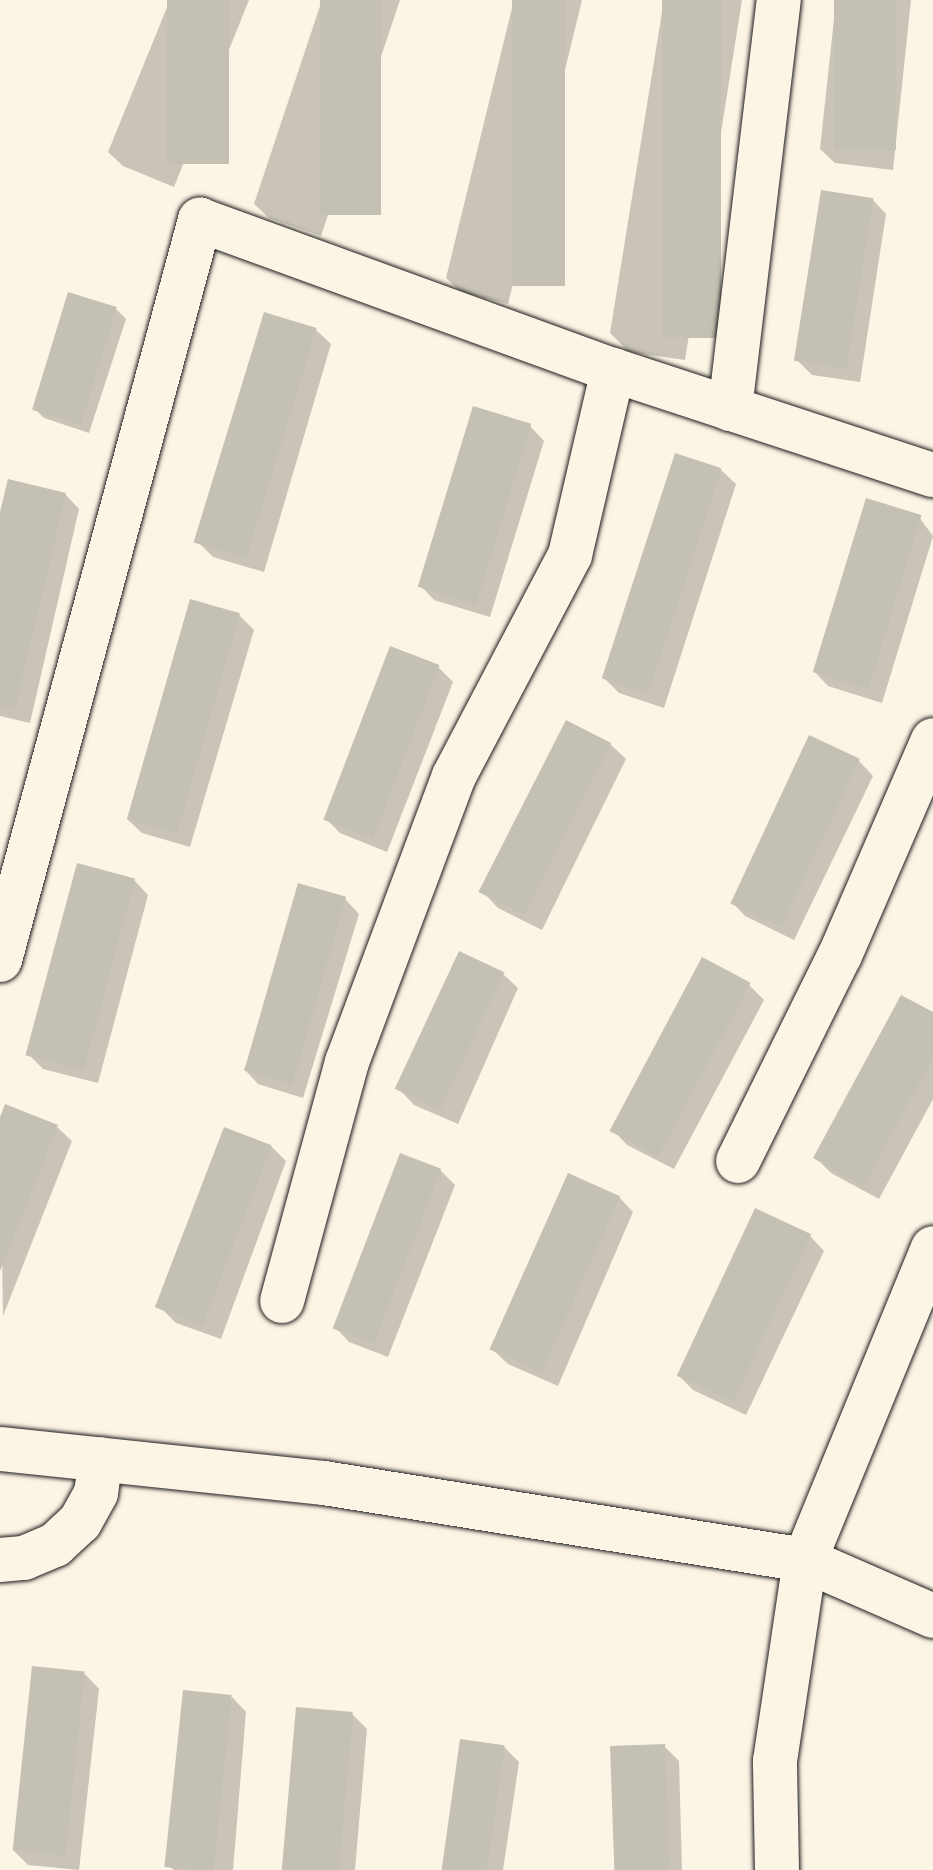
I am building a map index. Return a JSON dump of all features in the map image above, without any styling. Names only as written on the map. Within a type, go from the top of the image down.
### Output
[{"type":"street","points":[[730,409],[779,0]]},
{"type":"street","points":[[0,960],[200,220],[613,370],[933,475]]},
{"type":"street","points":[[282,1301],[347,1062],[454,776],[570,555],[613,370]]},
{"type":"street","points":[[738,1161],[840,955],[933,740]]},
{"type":"street","points":[[777,1870],[775,1761],[805,1560],[933,1248]]},
{"type":"street","points":[[0,1449],[324,1483],[805,1560],[933,1616]]},
{"type":"street","points":[[0,1560],[24,1558],[55,1545],[80,1522],[96,1493],[101,1459]]},
{"type":"building","points":[[167,0],[229,0],[229,164],[167,164]]},
{"type":"building","points":[[320,0],[381,0],[381,215],[320,215]]},
{"type":"building","points":[[512,0],[565,0],[565,286],[512,286]]},
{"type":"building","points":[[662,0],[721,0],[721,338],[662,338]]},
{"type":"building","points":[[834,0],[896,0],[896,150],[834,150]]},
{"type":"building","points":[[821,190],[873,198],[846,369],[794,361]]},
{"type":"building","points":[[68,292],[117,307],[81,425],[32,410]]},
{"type":"building","points":[[264,312],[317,328],[246,559],[194,542]]},
{"type":"building","points":[[473,406],[531,424],[476,605],[418,587]]},
{"type":"building","points":[[675,453],[722,468],[648,694],[602,678]]},
{"type":"building","points":[[8,479],[66,493],[15,709],[0,706],[0,512]]},
{"type":"building","points":[[866,498],[921,515],[868,689],[813,672]]},
{"type":"building","points":[[190,599],[240,613],[177,833],[127,819]]},
{"type":"building","points":[[390,646],[439,665],[373,839],[323,820]]},
{"type":"building","points":[[566,720],[611,743],[524,915],[478,892]]},
{"type":"building","points":[[809,735],[860,759],[781,927],[730,904]]},
{"type":"building","points":[[77,863],[135,879],[83,1071],[25,1055]]},
{"type":"building","points":[[298,883],[346,897],[292,1084],[244,1070]]},
{"type":"building","points":[[459,951],[504,972],[440,1110],[395,1089]]},
{"type":"building","points":[[702,957],[751,983],[658,1157],[610,1131]]},
{"type":"building","points":[[901,995],[933,1012],[933,1057],[864,1186],[813,1158]]},
{"type":"building","points":[[5,1104],[58,1125],[0,1271],[0,1117]]},
{"type":"building","points":[[224,1127],[272,1145],[202,1325],[155,1307]]},
{"type":"building","points":[[400,1153],[441,1169],[374,1344],[333,1329]]},
{"type":"building","points":[[568,1173],[620,1196],[542,1372],[489,1349]]},
{"type":"building","points":[[755,1208],[811,1234],[733,1402],[677,1376]]},
{"type":"building","points":[[32,1666],[85,1672],[65,1856],[13,1850]]},
{"type":"building","points":[[183,1690],[232,1695],[213,1870],[164,1867]]},
{"type":"building","points":[[296,1707],[353,1712],[339,1870],[282,1870]]},
{"type":"building","points":[[460,1739],[505,1745],[487,1870],[442,1870]]},
{"type":"building","points":[[665,1744],[669,1870],[614,1870],[610,1746]]}]
